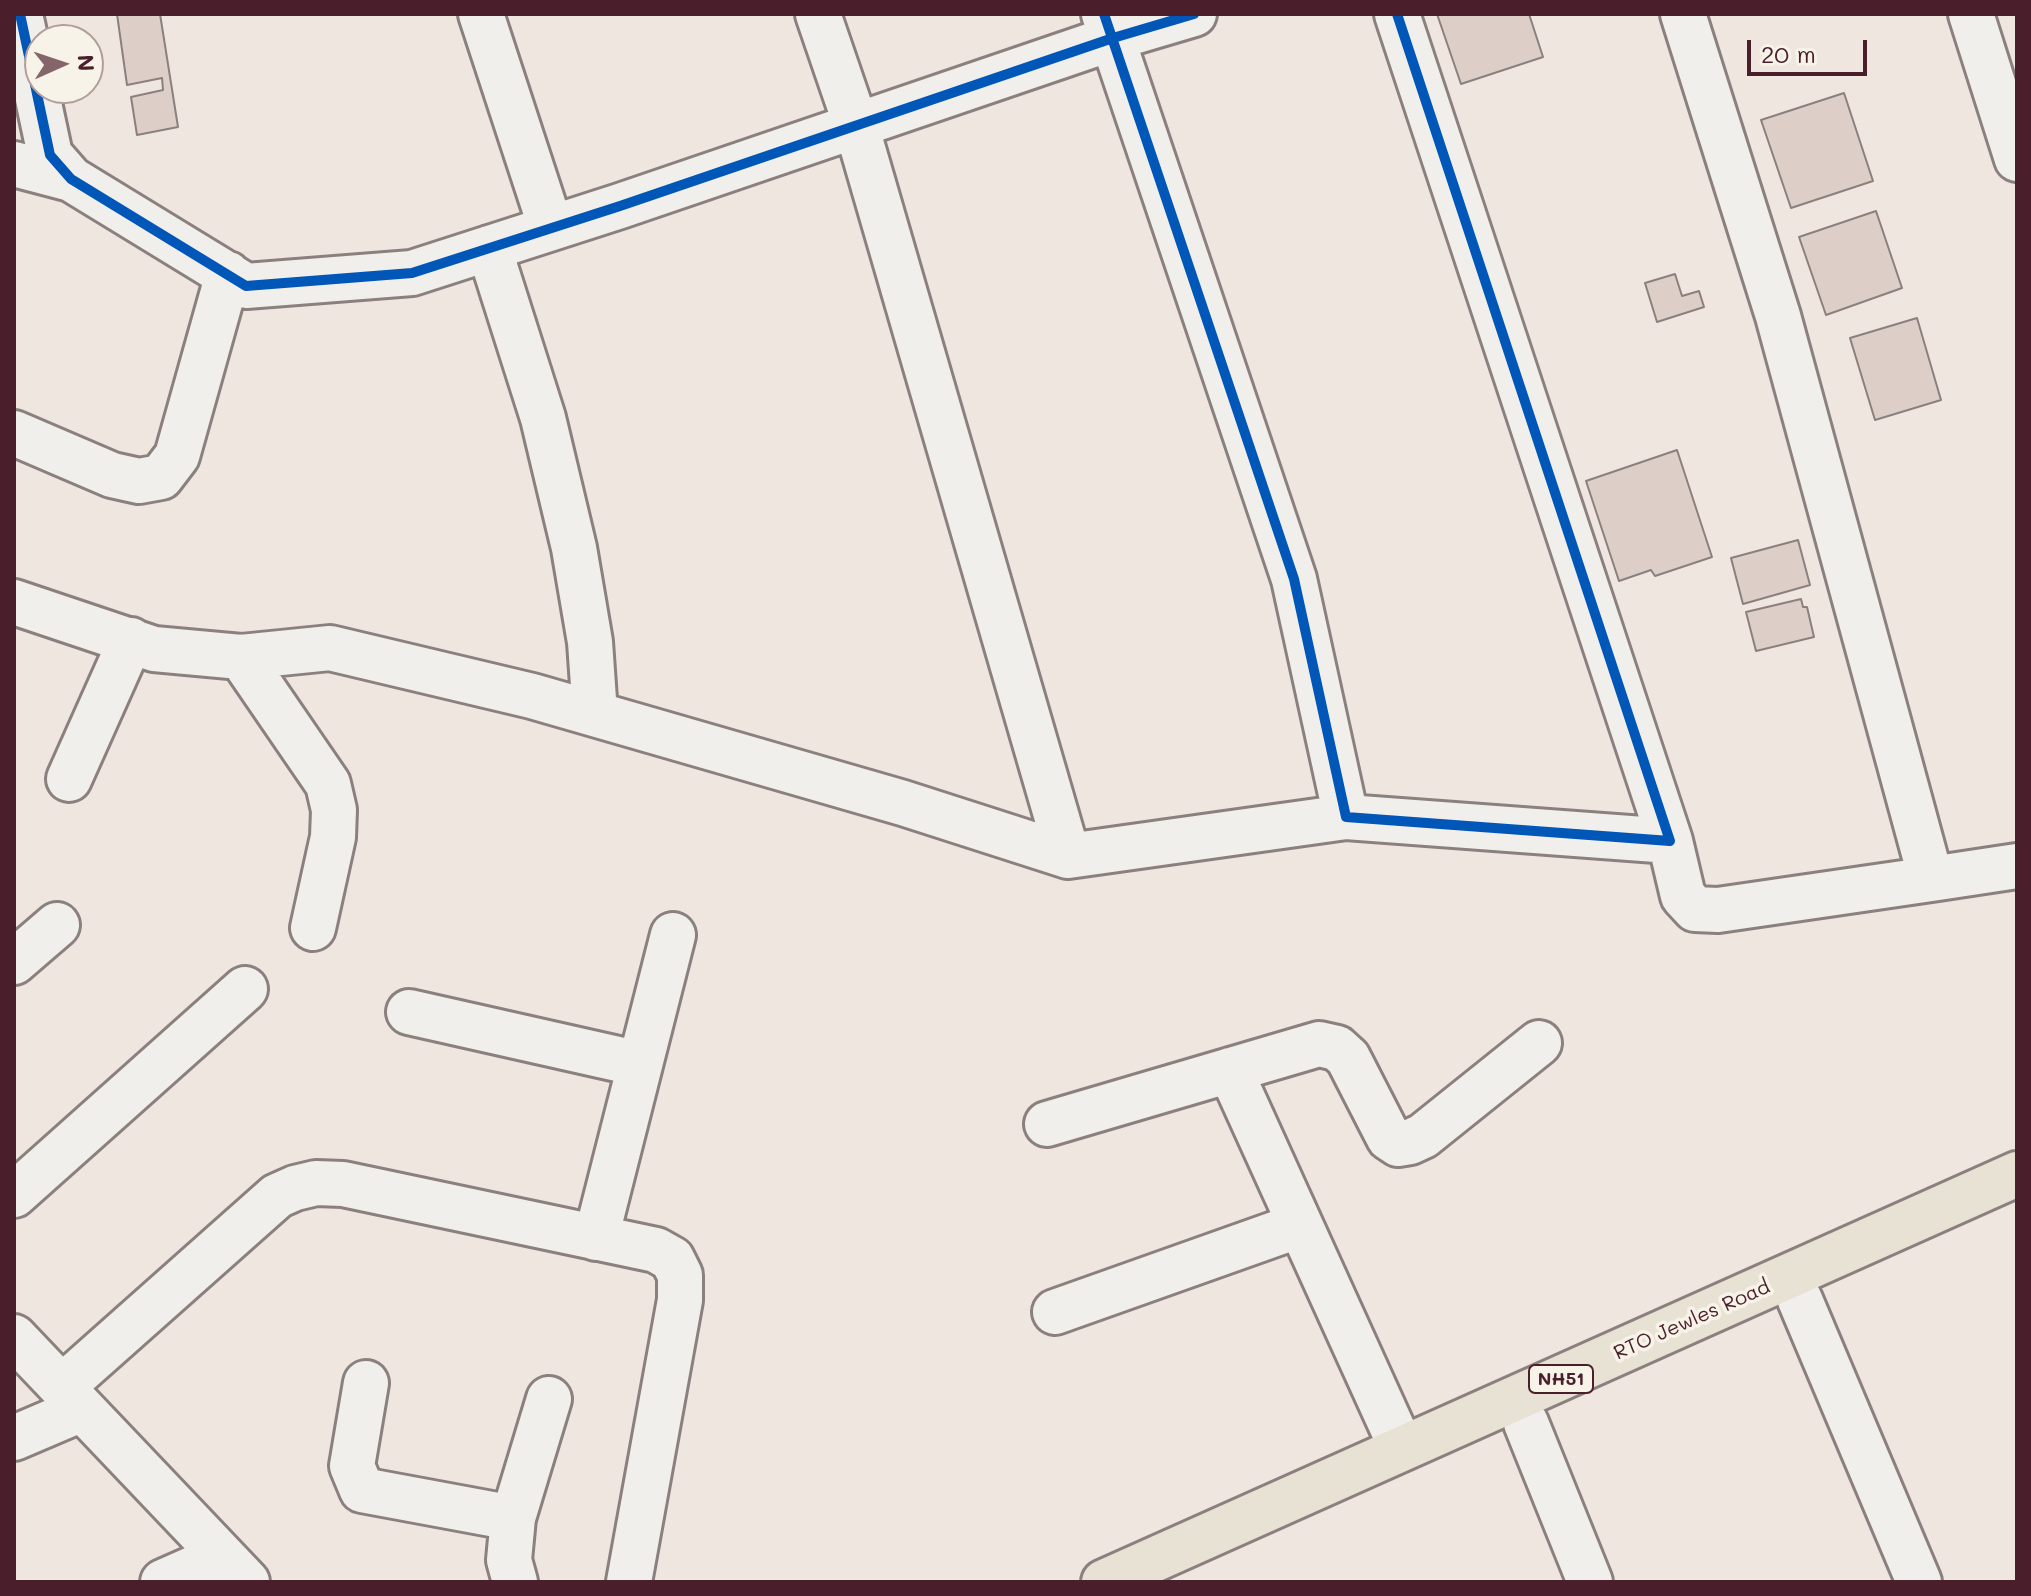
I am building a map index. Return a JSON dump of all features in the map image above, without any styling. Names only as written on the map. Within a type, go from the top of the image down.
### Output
[{"type":"highway","name":"RTO Jewles Road","points":[[1104,1582],[2017,1174]]},
{"type":"highway","name":"RTO Jewles Road","points":[[1176,1582],[2017,1204]]},
{"type":"street","points":[[20,14],[50,155],[71,179]]},
{"type":"street","points":[[481,14],[551,228]]},
{"type":"street","points":[[818,14],[856,125],[1068,856]]},
{"type":"street","points":[[14,164],[71,179],[246,286],[412,273],[856,125],[1109,26],[1194,14]]},
{"type":"street","points":[[1397,14],[1670,841],[1683,896],[1695,909],[1718,910],[2017,866]]},
{"type":"street","points":[[1683,14],[1778,316],[1931,879]]},
{"type":"street","points":[[1971,14],[2017,159]]},
{"type":"street","points":[[1109,26],[1294,579],[1346,817]]},
{"type":"street","points":[[489,248],[543,418],[574,548],[590,642],[595,714]]},
{"type":"street","points":[[14,433],[112,475],[139,481],[161,477],[177,456],[228,274]]},
{"type":"street","points":[[14,602],[154,649],[241,657],[330,648],[595,714],[1068,856],[1346,817],[1670,841]]},
{"type":"street","points":[[69,779],[131,640]]},
{"type":"street","points":[[241,657],[328,784],[334,810],[333,837],[313,928]]},
{"type":"street","points":[[14,962],[57,925]]},
{"type":"street","points":[[596,1238],[673,935]]},
{"type":"street","points":[[14,1195],[245,989]]},
{"type":"street","points":[[409,1012],[640,1064]]},
{"type":"street","points":[[1047,1124],[1319,1044],[1337,1048],[1348,1058],[1389,1138],[1398,1144],[1423,1136],[1539,1043]]},
{"type":"street","points":[[1230,1070],[1401,1447]]},
{"type":"street","points":[[14,1438],[72,1398],[277,1196],[295,1188],[316,1183],[343,1184],[656,1250],[672,1259],[680,1275],[680,1300],[629,1582]]},
{"type":"street","points":[[1055,1312],[1300,1225]]},
{"type":"street","points":[[1800,1300],[1919,1582]]},
{"type":"street","points":[[14,1337],[235,1569]]},
{"type":"street","points":[[366,1383],[352,1466],[362,1490],[513,1518]]},
{"type":"street","points":[[515,1582],[509,1560],[513,1518],[549,1399]]},
{"type":"street","points":[[1526,1423],[1590,1582]]},
{"type":"street","points":[[163,1582],[235,1569]]},
{"type":"building","points":[[117,14],[160,14],[178,127],[137,135],[131,97],[163,90],[162,78],[127,85]]},
{"type":"building","points":[[1437,14],[1529,14],[1543,57],[1461,84]]},
{"type":"building","points":[[1844,93],[1873,181],[1791,208],[1761,120]]},
{"type":"building","points":[[1876,211],[1902,288],[1826,315],[1799,237]]},
{"type":"building","points":[[1675,274],[1682,296],[1699,291],[1704,307],[1657,322],[1645,283]]},
{"type":"building","points":[[1917,318],[1941,400],[1875,420],[1850,338]]},
{"type":"building","points":[[1677,450],[1712,557],[1655,576],[1651,570],[1619,581],[1586,481]]},
{"type":"building","points":[[1798,540],[1810,585],[1743,604],[1731,558]]},
{"type":"building","points":[[1801,599],[1803,607],[1807,607],[1814,637],[1756,651],[1746,612]]},
{"type":"cycle path","points":[[20,14],[50,155],[71,179],[246,286],[412,273],[620,206],[1113,38],[1194,14]]},
{"type":"cycle path","points":[[1104,14],[1294,579],[1346,817],[1670,841],[1397,14]]}]
